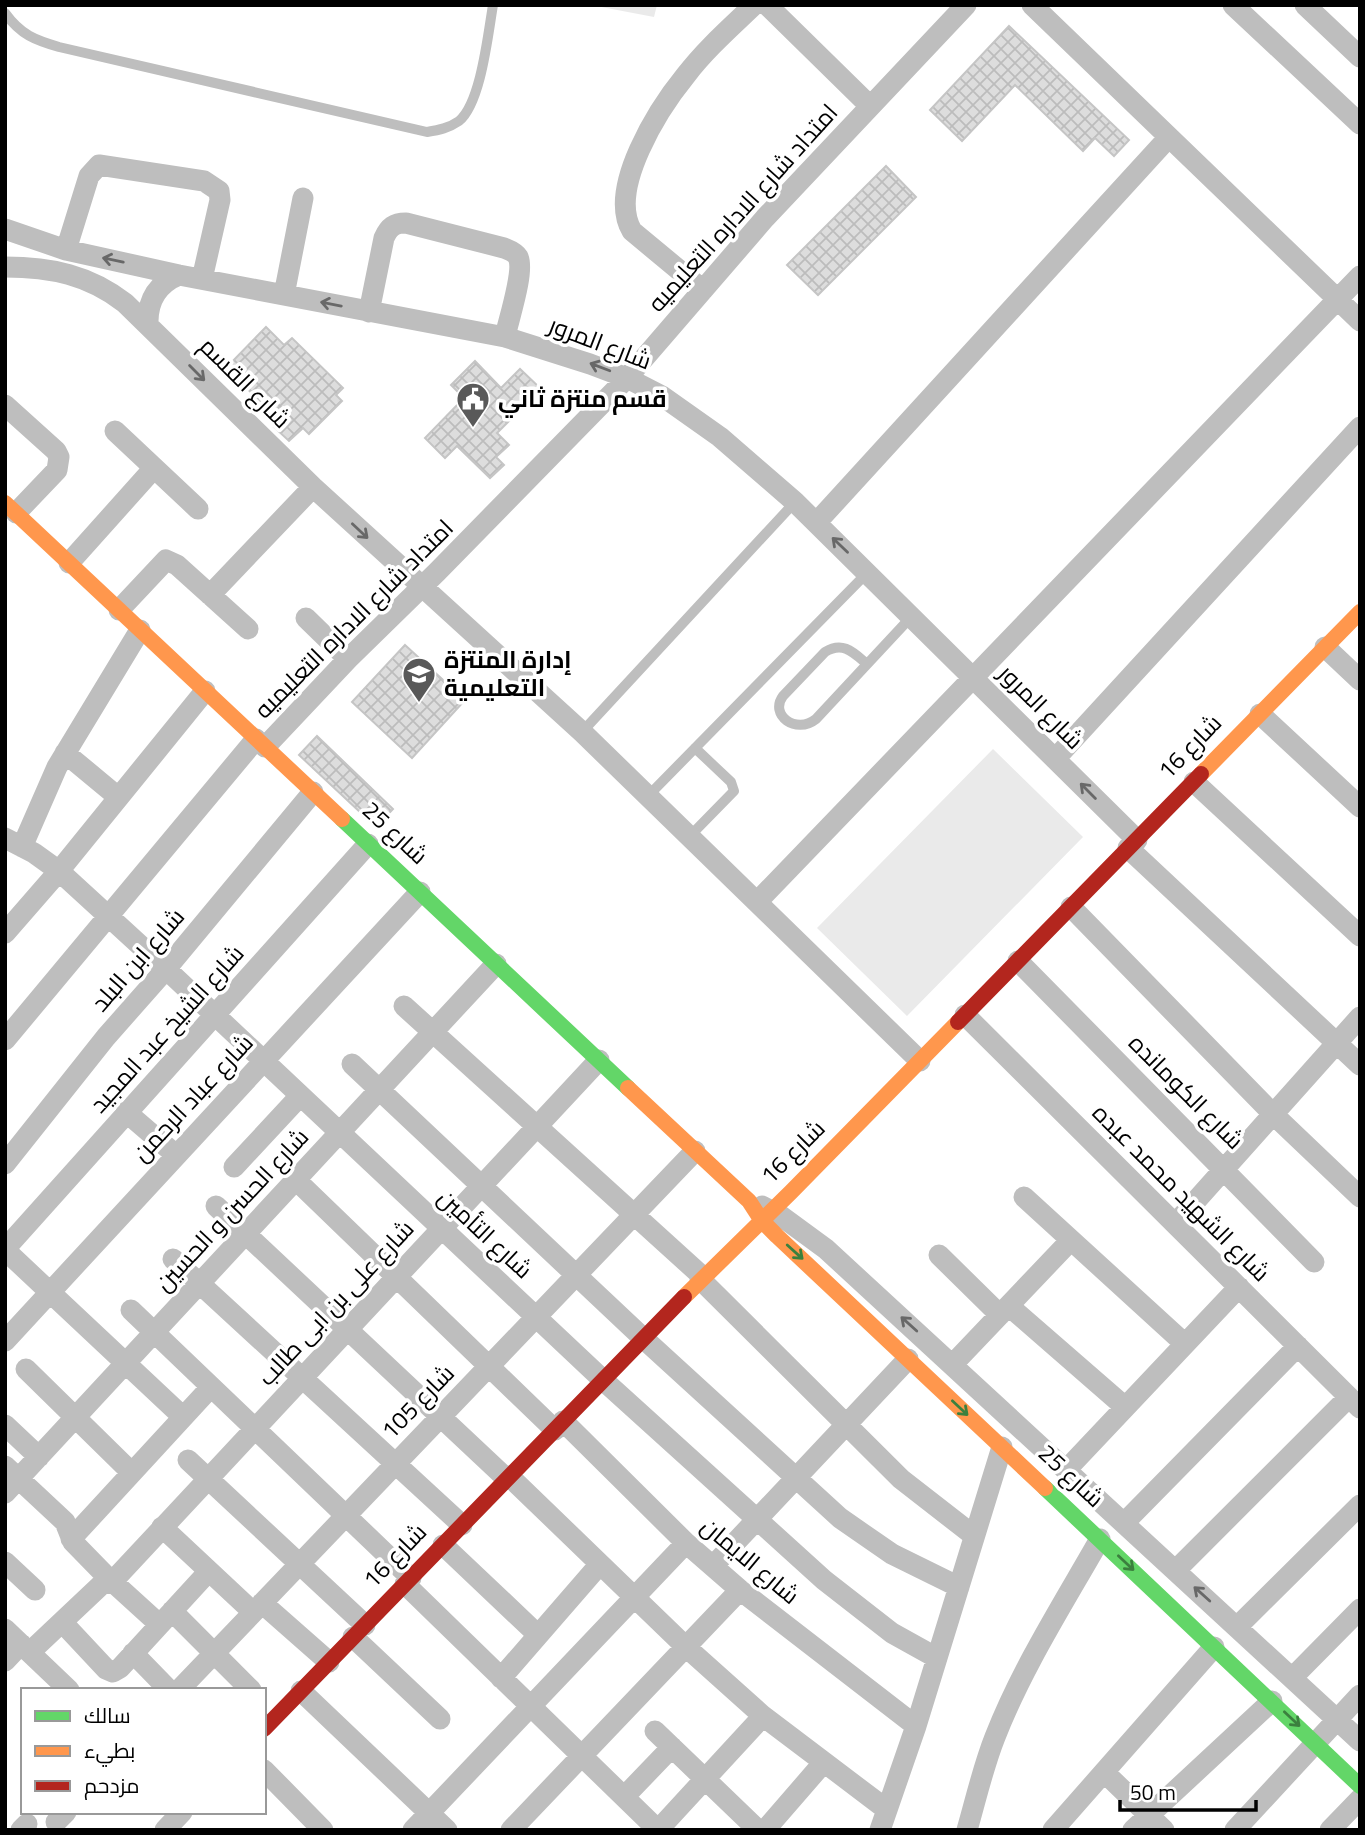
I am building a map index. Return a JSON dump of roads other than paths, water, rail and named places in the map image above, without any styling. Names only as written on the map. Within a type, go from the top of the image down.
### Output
[{"type":"street","points":[[703,290],[632,231],[626,218],[625,193],[641,148],[669,97],[712,45],[754,5]]},
{"type":"street","points":[[767,5],[870,106]]},
{"type":"street","name":"امتداد شارع الاداره التعليميه","points":[[5,1040],[108,916],[261,743],[422,587],[628,378],[765,218],[966,5]]},
{"type":"street","points":[[1032,5],[1360,321]]},
{"type":"street","points":[[1233,5],[1360,124]]},
{"type":"street","points":[[1305,5],[1360,57]]},
{"type":"street","points":[[817,522],[1169,137]]},
{"type":"street","points":[[66,250],[89,176],[99,165],[205,181],[219,191],[220,200],[202,279]]},
{"type":"street","points":[[284,295],[303,198]]},
{"type":"street","points":[[369,312],[384,238],[389,228],[397,223],[406,223],[503,247],[518,257],[520,269],[505,337]]},
{"type":"street","name":"شارع المرور","points":[[5,229],[66,250],[179,275],[505,337],[561,353],[628,378],[691,415],[817,522],[1055,759],[1133,844],[1360,1065]]},
{"type":"street","name":"شارع القسم","points":[[5,267],[58,270],[88,279],[113,293],[313,487],[582,732],[920,1061]]},
{"type":"street","points":[[148,325],[154,294],[169,279],[179,275]]},
{"type":"street","points":[[757,902],[1360,276]]},
{"type":"street","points":[[5,405],[56,451],[60,465],[10,508]]},
{"type":"street","points":[[1055,759],[1360,427]]},
{"type":"street","points":[[115,431],[198,509]]},
{"type":"street","points":[[68,563],[154,468]]},
{"type":"street","points":[[210,595],[313,487]]},
{"type":"street","name":"شارع 25","points":[[10,508],[767,1216],[908,1359],[1360,1786]]},
{"type":"street","points":[[119,610],[166,560],[177,565],[248,629]]},
{"type":"street","name":"شارع 16","points":[[268,1716],[301,1691],[643,1338],[767,1216],[1360,612]]},
{"type":"street","points":[[306,618],[348,659]]},
{"type":"street","points":[[14,843],[140,630]]},
{"type":"street","points":[[1325,647],[1360,680]]},
{"type":"street","points":[[5,933],[59,871],[205,691]]},
{"type":"street","points":[[1260,714],[1360,807]]},
{"type":"street","points":[[65,753],[118,797]]},
{"type":"street","points":[[1194,782],[1360,936]]},
{"type":"street","name":"شارع ابن البلد","points":[[5,1164],[106,1037],[313,792]]},
{"type":"street","name":"شارع التأمين","points":[[14,843],[59,871],[603,1380],[824,1580],[892,1633],[937,1658]]},
{"type":"street","name":"شارع الشيخ عبد المجيد","points":[[5,1250],[368,844]]},
{"type":"street","name":"شارع عباد الرحمن","points":[[5,1340],[420,892]]},
{"type":"street","points":[[1071,907],[1273,1114],[1360,1197]]},
{"type":"street","name":"شارع الكومانده","points":[[1018,961],[1314,1262]]},
{"type":"street","name":"شارع الحسن و الحسين","points":[[10,1479],[39,1457],[496,964]]},
{"type":"street","points":[[404,1006],[702,1278],[901,1479],[974,1535]]},
{"type":"street","name":"شارع الشهيد محمد عبده","points":[[965,1015],[1354,1403]]},
{"type":"street","points":[[1176,1223],[1360,1017]]},
{"type":"street","name":"شارع على بن ابى طالب","points":[[5,1661],[62,1622],[101,1585],[112,1582],[599,1060]]},
{"type":"street","points":[[352,1064],[643,1338],[840,1518],[884,1548],[959,1587]]},
{"type":"street","points":[[234,1167],[300,1096]]},
{"type":"street","points":[[126,1112],[176,1155]]},
{"type":"street","name":"شارع 105","points":[[181,1688],[695,1151]]},
{"type":"street","name":"شارع الايمان","points":[[296,1180],[489,1366],[559,1425],[686,1543],[740,1590],[916,1726]]},
{"type":"street","points":[[1024,1197],[1185,1344]]},
{"type":"street","points":[[216,1206],[508,1477],[686,1647],[763,1716],[886,1809]]},
{"type":"street","name":"شارع 25","points":[[767,1216],[827,1249],[1360,1741]]},
{"type":"street","points":[[953,1364],[1071,1240]]},
{"type":"street","points":[[5,1250],[183,1417]]},
{"type":"street","points":[[939,1255],[1125,1407]]},
{"type":"street","points":[[173,1259],[462,1525]]},
{"type":"street","points":[[1066,1469],[1238,1287]]},
{"type":"street","points":[[131,1310],[345,1516],[501,1678],[658,1830],[763,1716]]},
{"type":"street","points":[[1124,1523],[1298,1346]]},
{"type":"street","points":[[713,1566],[908,1359]]},
{"type":"street","points":[[26,1369],[131,1472]]},
{"type":"street","points":[[71,1539],[211,1387]]},
{"type":"street","points":[[1176,1570],[1354,1403]]},
{"type":"street","points":[[5,1425],[39,1457]]},
{"type":"street","points":[[880,1830],[916,1726],[1002,1447]]},
{"type":"street","points":[[188,1460],[299,1564],[440,1719]]},
{"type":"street","points":[[10,1479],[65,1522],[71,1539],[112,1582],[166,1617],[214,1653],[249,1688]]},
{"type":"street","points":[[1238,1626],[1360,1505]]},
{"type":"street","points":[[162,1527],[209,1571],[329,1662]]},
{"type":"street","points":[[967,1830],[994,1740],[1009,1703],[1100,1539]]},
{"type":"street","points":[[413,1830],[686,1543]]},
{"type":"street","points":[[443,1545],[538,1636]]},
{"type":"street","points":[[5,1562],[35,1591]]},
{"type":"street","points":[[501,1678],[600,1564]]},
{"type":"street","points":[[62,1622],[109,1672],[117,1671],[209,1571]]},
{"type":"street","points":[[511,1830],[740,1590]]},
{"type":"street","points":[[1293,1677],[1360,1609]]},
{"type":"street","points":[[5,1629],[67,1688]]},
{"type":"street","points":[[1054,1830],[1214,1647]]},
{"type":"street","points":[[133,1653],[167,1688]]},
{"type":"street","points":[[301,1691],[447,1830]]},
{"type":"street","points":[[1235,1830],[1360,1695]]},
{"type":"street","points":[[1133,1830],[1272,1701]]},
{"type":"street","points":[[655,1731],[758,1830]]},
{"type":"street","points":[[624,1797],[672,1747]]},
{"type":"street","points":[[765,1830],[824,1762]]},
{"type":"street","points":[[266,1772],[323,1830]]},
{"type":"street","points":[[1104,1772],[1164,1830]]},
{"type":"street","points":[[1330,1830],[1360,1799]]},
{"type":"street","points":[[164,1830],[184,1817]]},
{"type":"lane","points":[[5,13],[15,28],[34,39],[59,47],[427,132],[444,129],[459,121],[470,108],[476,92],[493,5]]},
{"type":"lane","points":[[582,732],[795,502]]},
{"type":"lane","points":[[648,796],[868,572]]},
{"type":"lane","points":[[867,664],[851,650],[833,647],[783,696],[778,709],[790,723],[799,727],[809,725],[867,664],[912,616]]},
{"type":"lane","points":[[689,836],[734,791],[731,782],[695,748]]},
{"type":"place","name":"قسم منتزة ثاني","points":[[473,429]]},
{"type":"place","name":"إدارة المنتزة التعليمية","points":[[419,704]]}]
